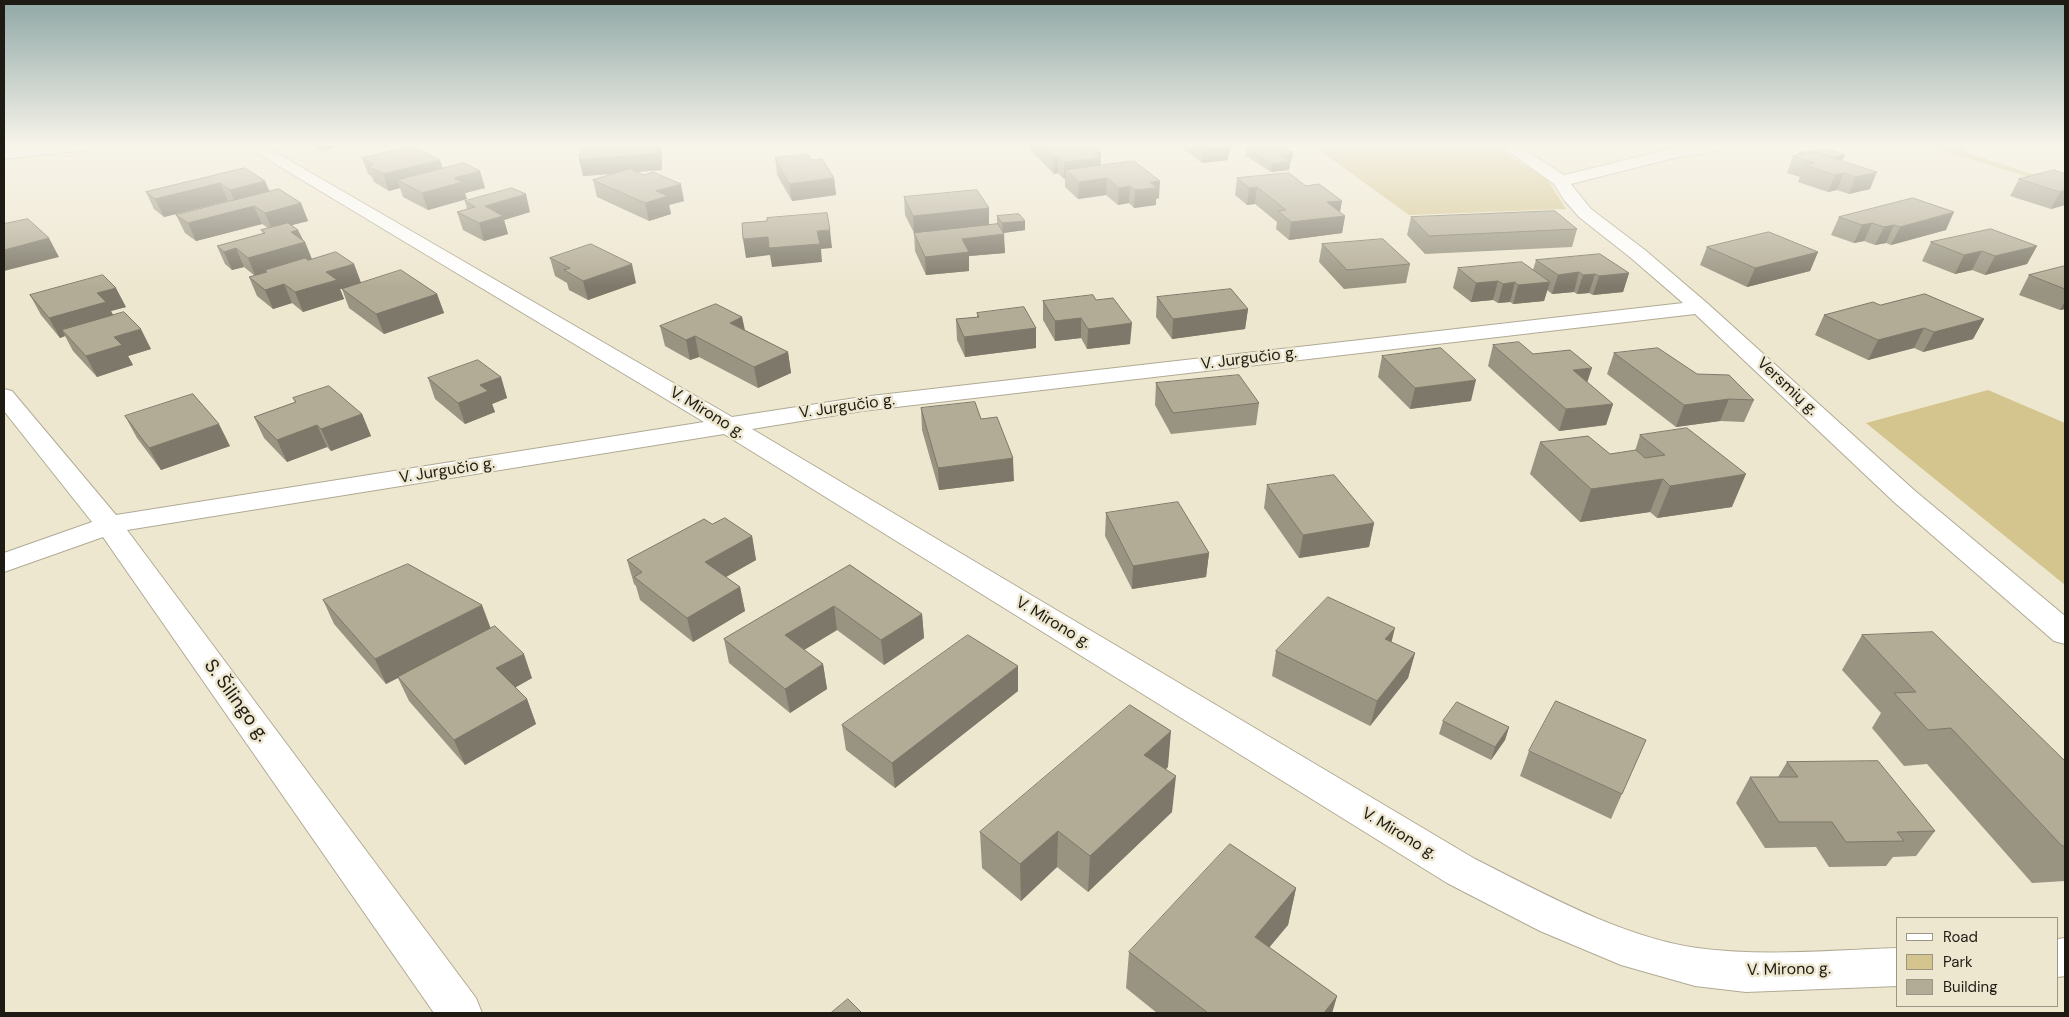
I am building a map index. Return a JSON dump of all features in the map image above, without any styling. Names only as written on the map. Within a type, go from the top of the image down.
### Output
[{"type":"street","name":"V. Mirono g.","points":[[332,192],[729,426],[1461,871],[1554,918],[1636,952],[1695,967],[1746,972],[1896,966]]},
{"type":"street","name":"Versmių g.","points":[[1568,192],[1585,213],[1638,254],[1700,307],[1904,496],[2065,633]]},
{"type":"street","name":"V. Jurgučio g.","points":[[4,563],[109,525],[872,403],[1700,307]]},
{"type":"street","name":"S. Šilingo g.","points":[[4,396],[109,525],[460,1013]]},
{"type":"green space","points":[[1378,192],[1556,192],[1566,209],[1409,215]]},
{"type":"green space","points":[[1988,390],[2065,423],[2065,585],[1866,423]]},
{"type":"building","points":[[147,192],[182,192],[155,199]]},
{"type":"building","points":[[265,192],[284,192],[301,203],[265,213],[254,206],[188,223],[176,215]]},
{"type":"building","points":[[496,192],[526,194],[485,206],[503,216],[479,223],[457,212],[475,207],[465,201]]},
{"type":"building","points":[[621,192],[660,192],[668,196],[645,203]]},
{"type":"building","points":[[951,192],[979,192],[989,208],[913,216],[904,197]]},
{"type":"building","points":[[1264,192],[1330,192],[1342,201],[1327,202],[1345,216],[1291,222],[1278,211],[1286,210]]},
{"type":"building","points":[[1913,198],[1954,212],[1900,227],[1894,225],[1884,227],[1872,223],[1862,225],[1839,217]]},
{"type":"building","points":[[1555,211],[1577,229],[1429,236],[1411,217]]},
{"type":"building","points":[[827,213],[830,230],[817,231],[820,244],[769,248],[768,237],[743,239],[742,223],[767,221],[767,218]]},
{"type":"building","points":[[1019,214],[1025,221],[1002,223],[997,216]]},
{"type":"building","points":[[28,219],[49,238],[4,250],[4,224]]},
{"type":"building","points":[[288,223],[298,230],[291,232],[305,242],[248,258],[236,248],[224,252],[217,246],[265,233],[261,230]]},
{"type":"building","points":[[998,224],[1004,234],[962,239],[969,252],[925,257],[914,233]]},
{"type":"building","points":[[1991,229],[2037,246],[1995,256],[1982,251],[1964,255],[1931,242]]},
{"type":"building","points":[[1769,232],[1818,252],[1755,268],[1707,247]]},
{"type":"building","points":[[1383,239],[1410,264],[1347,270],[1322,244]]},
{"type":"building","points":[[591,244],[632,264],[583,281],[564,270],[570,268],[550,258]]},
{"type":"building","points":[[336,252],[354,264],[326,272],[337,280],[295,292],[284,284],[265,290],[249,277],[305,258],[308,260]]},
{"type":"building","points":[[1600,254],[1629,273],[1599,276],[1595,274],[1583,275],[1579,272],[1558,275],[1536,260]]},
{"type":"building","points":[[1522,262],[1550,282],[1518,285],[1515,282],[1503,284],[1498,281],[1476,283],[1458,268]]},
{"type":"building","points":[[2065,266],[2065,289],[2029,275]]},
{"type":"building","points":[[401,270],[437,294],[376,314],[342,289]]},
{"type":"building","points":[[103,275],[116,288],[97,293],[106,302],[49,318],[30,295]]},
{"type":"building","points":[[1231,289],[1248,309],[1173,319],[1157,297]]},
{"type":"building","points":[[1925,294],[1984,319],[1934,332],[1924,328],[1878,340],[1824,315],[1873,302],[1880,305]]},
{"type":"building","points":[[1093,295],[1096,300],[1113,298],[1132,323],[1088,329],[1081,318],[1055,321],[1043,301]]},
{"type":"building","points":[[716,304],[742,317],[730,323],[788,352],[754,367],[695,336],[686,340],[660,326]]},
{"type":"building","points":[[1024,307],[1036,328],[964,337],[956,319],[979,317],[977,313]]},
{"type":"building","points":[[124,312],[141,329],[114,337],[122,345],[86,356],[62,330]]},
{"type":"building","points":[[1519,342],[1533,354],[1570,350],[1592,368],[1573,370],[1613,404],[1566,409],[1493,345]]},
{"type":"building","points":[[1441,348],[1476,380],[1415,388],[1382,356]]},
{"type":"building","points":[[1658,348],[1697,374],[1729,375],[1754,400],[1729,399],[1684,405],[1614,353]]},
{"type":"building","points":[[478,360],[501,377],[480,385],[488,391],[458,403],[428,378]]},
{"type":"building","points":[[1239,375],[1259,403],[1173,413],[1156,383]]},
{"type":"building","points":[[329,386],[362,414],[321,429],[317,425],[277,440],[254,417],[296,402],[293,398]]},
{"type":"building","points":[[193,394],[219,424],[149,448],[125,416]]},
{"type":"building","points":[[975,402],[981,419],[997,417],[1013,458],[938,468],[921,408]]},
{"type":"building","points":[[1687,428],[1746,474],[1670,486],[1663,479],[1591,489],[1540,442],[1588,436],[1610,454],[1636,450],[1645,458],[1665,455],[1640,435]]},
{"type":"building","points":[[1334,475],[1374,523],[1303,535],[1267,485]]},
{"type":"building","points":[[1178,502],[1209,553],[1133,566],[1106,513]]},
{"type":"building","points":[[725,518],[752,536],[705,562],[740,587],[687,618],[634,577],[642,572],[627,560],[704,519],[712,524]]},
{"type":"building","points":[[408,564],[482,605],[375,659],[323,600]]},
{"type":"building","points":[[850,565],[922,614],[881,640],[834,606],[785,635],[823,664],[785,689],[724,639]]},
{"type":"building","points":[[1328,597],[1395,628],[1385,639],[1415,653],[1377,701],[1276,651]]},
{"type":"building","points":[[495,626],[524,654],[496,668],[527,699],[454,740],[398,677]]},
{"type":"building","points":[[1933,632],[2065,761],[2065,846],[2062,846],[1951,728],[1928,730],[1894,693],[1916,692],[1862,635]]},
{"type":"building","points":[[968,635],[1018,666],[892,763],[842,725]]},
{"type":"building","points":[[1556,701],[1646,740],[1622,794],[1529,751]]},
{"type":"building","points":[[1457,702],[1509,727],[1495,747],[1443,721]]},
{"type":"building","points":[[1130,705],[1171,731],[1144,755],[1176,776],[1090,856],[1058,831],[1020,864],[980,832]]},
{"type":"building","points":[[1878,761],[1935,831],[1897,832],[1904,841],[1846,842],[1832,822],[1779,822],[1750,777],[1798,777],[1787,762]]},
{"type":"building","points":[[1230,844],[1296,888],[1255,937],[1337,996],[1324,1013],[1208,1013],[1129,952]]},
{"type":"building","points":[[848,999],[862,1013],[831,1013]]}]
